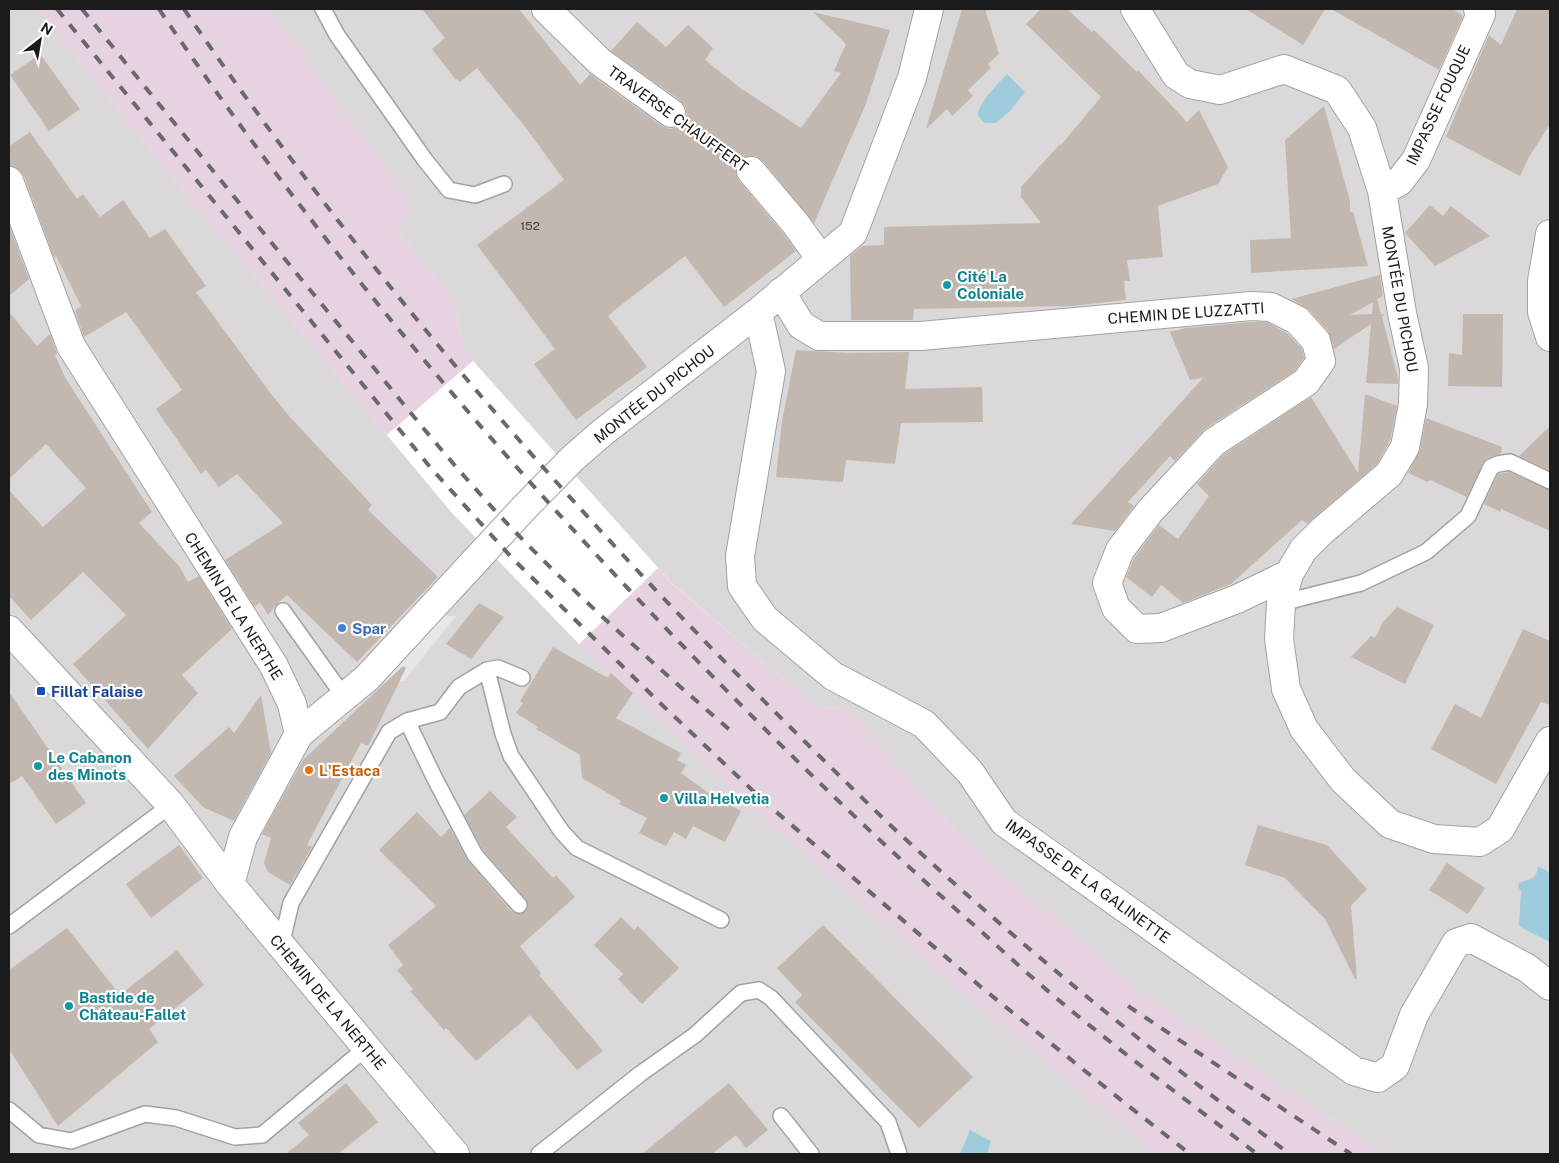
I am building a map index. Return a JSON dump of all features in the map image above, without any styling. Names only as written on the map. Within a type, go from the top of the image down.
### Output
[{"type":"street","name":"TRAVERSE CHAUFFERT","points":[[546,9],[599,61],[671,113]]},
{"type":"street","name":"MONTÉE DU PICHOU","points":[[299,734],[367,678],[524,508],[573,458],[758,312],[853,233],[912,78],[930,9]]},
{"type":"street","name":"MONTÉE DU PICHOU","points":[[1135,9],[1176,75],[1190,84],[1220,90],[1284,70],[1337,90],[1362,128],[1382,191],[1402,313],[1414,368],[1413,404],[1406,447],[1389,474],[1322,531],[1304,550],[1289,574],[1281,603],[1279,639],[1286,689],[1304,729],[1343,780],[1390,824],[1434,839],[1480,842],[1500,829],[1550,740]]},
{"type":"street","name":"IMPASSE FOUQUE","points":[[1382,191],[1399,182],[1416,160],[1480,14],[1478,9]]},
{"type":"street","name":"TRAVERSE CHAUFFERT","points":[[751,171],[795,223],[821,259]]},
{"type":"street","name":"CHEMIN DE LA NERTHE","points":[[9,181],[71,346],[274,666],[292,704],[299,734]]},
{"type":"street","points":[[1550,234],[1542,289],[1542,312],[1550,337]]},
{"type":"street","name":"CHEMIN DE LUZZATTI","points":[[781,292],[801,325],[819,336],[921,336],[1252,306],[1271,307],[1297,320],[1316,342],[1321,361],[1306,382],[1214,442],[1150,510],[1120,550],[1107,583],[1116,608],[1137,629],[1161,628],[1237,599],[1289,574]]},
{"type":"street","name":"IMPASSE DE LA GALINETTE","points":[[758,312],[771,371],[740,556],[742,586],[765,619],[833,676],[924,724],[970,772],[1004,822],[1354,1071],[1378,1078],[1395,1066],[1414,1015],[1456,943],[1471,938],[1527,968],[1550,986]]},
{"type":"street","name":"CHEMIN DE LA NERTHE","points":[[9,630],[171,805],[230,884],[455,1154]]},
{"type":"street","points":[[230,884],[243,837],[299,734]]},
{"type":"lane","points":[[323,9],[337,35],[425,160],[449,190],[474,195],[504,184]]},
{"type":"lane","points":[[1281,603],[1361,583],[1426,552],[1468,516],[1491,467],[1510,462],[1550,481]]},
{"type":"lane","points":[[283,611],[345,698]]},
{"type":"lane","points":[[281,946],[291,904],[389,732],[407,721],[440,712],[459,688],[487,670],[498,668],[522,678]]},
{"type":"lane","points":[[487,670],[503,734],[511,756],[562,832],[578,848],[721,920]]},
{"type":"lane","points":[[407,721],[475,855],[519,905]]},
{"type":"lane","points":[[9,926],[171,805]]},
{"type":"lane","points":[[539,1154],[640,1074],[695,1035],[741,993],[758,990],[771,998],[888,1122],[899,1154]]},
{"type":"lane","points":[[9,1110],[39,1135],[71,1141],[145,1114],[176,1118],[235,1137],[262,1135],[366,1048]]},
{"type":"lane","points":[[781,1116],[810,1154]]},
{"type":"path","name":"TRAVERSE CHAUFFERT","points":[[671,113],[751,171]]},
{"type":"shaded area","points":[[9,9],[37,9],[187,196],[452,513],[594,659],[751,807],[951,984],[1155,1154],[9,1154]]},
{"type":"shaded area","points":[[37,9],[270,9],[406,195],[412,213],[395,226],[453,300],[465,352],[671,583],[817,707],[847,708],[971,846],[1140,991],[1386,1154],[1155,1154],[951,984],[751,807],[594,659],[452,513],[187,196]]},
{"type":"shaded area","points":[[270,9],[1550,9],[1550,1154],[1386,1154],[1140,991],[971,846],[847,708],[817,707],[672,583],[465,352],[453,300],[395,226]]},
{"type":"shaded area","points":[[426,615],[456,616],[404,681],[367,678]]},
{"type":"water","points":[[1007,74],[1025,92],[1010,111],[996,123],[984,123],[978,116],[981,106]]},
{"type":"water","points":[[1538,866],[1550,873],[1550,942],[1519,925],[1521,891],[1518,887],[1519,883],[1529,880],[1534,876]]},
{"type":"water","points":[[970,1130],[991,1141],[987,1154],[960,1154]]},
{"type":"pier","points":[[473,361],[658,568],[579,644],[452,513],[387,435]]},
{"type":"building","points":[[422,9],[519,9],[580,85],[590,74],[662,126],[670,129],[678,127],[684,122],[687,114],[685,106],[680,100],[611,51],[637,22],[666,47],[688,25],[713,48],[705,60],[739,87],[801,128],[841,73],[834,71],[846,44],[813,12],[890,30],[865,106],[814,223],[763,161],[756,156],[749,156],[741,159],[737,165],[736,173],[739,181],[796,251],[724,307],[685,256],[612,312],[608,316],[647,367],[576,420],[534,364],[555,349],[477,245],[564,180],[526,128],[477,68],[460,82],[456,80],[432,49],[445,38]]},
{"type":"building","points":[[962,9],[985,9],[999,54],[988,64],[991,68],[968,90],[973,96],[952,116],[947,109],[926,129]]},
{"type":"building","points":[[1041,9],[1067,9],[1092,32],[1094,30],[1137,72],[1138,70],[1187,122],[1199,110],[1228,167],[1218,184],[1158,206],[1163,257],[1127,260],[1130,281],[1124,281],[1126,300],[1072,306],[914,309],[913,320],[851,320],[850,256],[862,246],[884,245],[884,227],[1041,223],[1021,197],[1021,187],[1061,145],[1101,97],[1026,24]]},
{"type":"building","points":[[1246,9],[1325,9],[1303,45]]},
{"type":"building","points":[[1331,9],[1453,9],[1463,16],[1439,70]]},
{"type":"building","points":[[1517,9],[1550,9],[1550,124],[1529,157],[1520,176],[1446,137],[1489,35],[1501,45]]},
{"type":"building","points":[[40,54],[80,109],[49,131],[10,75]]},
{"type":"building","points":[[1324,106],[1350,201],[1350,212],[1353,212],[1368,266],[1251,273],[1250,240],[1291,238],[1285,140]]},
{"type":"building","points":[[30,132],[77,199],[83,194],[100,217],[123,200],[150,238],[165,229],[206,286],[196,292],[268,390],[289,416],[372,505],[368,510],[438,577],[357,662],[287,595],[268,615],[260,602],[255,607],[225,560],[283,523],[237,474],[219,487],[206,470],[201,474],[156,409],[182,390],[126,312],[84,337],[75,311],[81,306],[56,256],[54,258],[24,176],[18,169],[9,166],[9,146]]},
{"type":"building","points":[[1430,205],[1443,216],[1451,206],[1490,236],[1435,266],[1405,233]]},
{"type":"building","points":[[9,225],[29,279],[9,296]]},
{"type":"building","points":[[1380,275],[1383,296],[1377,299],[1381,314],[1385,314],[1382,317],[1398,384],[1366,383],[1371,324],[1334,349],[1328,331],[1308,309],[1291,299]],"holes":[[[1373,302],[1372,314],[1350,315]]]},
{"type":"building","points":[[9,312],[37,346],[50,334],[57,354],[55,355],[66,379],[152,512],[139,523],[179,566],[188,582],[199,576],[232,629],[182,675],[198,693],[148,749],[73,664],[126,615],[83,572],[31,620],[9,596],[9,490],[43,527],[86,488],[46,444],[9,479]]},
{"type":"building","points":[[1463,314],[1503,314],[1502,387],[1448,386],[1449,353],[1462,355]]},
{"type":"building","points":[[1267,322],[1287,333],[1302,349],[1304,358],[1295,371],[1205,429],[1175,461],[1170,456],[1128,502],[1134,506],[1115,531],[1071,524],[1203,378],[1190,380],[1170,332],[1186,328]]},
{"type":"building","points":[[796,350],[851,353],[909,352],[905,389],[982,387],[983,422],[901,423],[895,464],[846,460],[843,482],[776,477],[782,421]]},
{"type":"building","points":[[1365,394],[1397,406],[1390,441],[1377,464],[1307,524],[1302,520],[1231,584],[1183,603],[1161,585],[1152,597],[1126,577],[1134,558],[1159,525],[1178,539],[1209,496],[1197,484],[1224,454],[1311,397],[1358,473]]},
{"type":"building","points":[[1426,418],[1502,447],[1501,454],[1487,458],[1483,463],[1467,497],[1430,480],[1428,482],[1408,473],[1420,450]]},
{"type":"building","points":[[1550,426],[1550,471],[1519,456]]},
{"type":"building","points":[[1509,472],[1550,490],[1550,531],[1501,509],[1501,512],[1484,504],[1498,474]]},
{"type":"building","points":[[479,603],[504,617],[471,659],[446,644]]},
{"type":"building","points":[[1397,607],[1434,625],[1405,684],[1351,657],[1371,636],[1375,638],[1383,622]]},
{"type":"building","points":[[1523,629],[1550,641],[1550,705],[1541,702],[1496,784],[1431,749],[1455,704],[1481,718]]},
{"type":"building","points":[[553,647],[608,678],[611,673],[633,693],[616,718],[681,753],[677,760],[686,765],[681,773],[710,794],[741,811],[725,842],[693,826],[686,839],[674,832],[666,846],[639,833],[647,818],[619,804],[621,801],[582,778],[580,755],[536,729],[538,727],[516,713],[523,703],[520,701]]},
{"type":"building","points":[[403,666],[406,668],[368,746],[361,743],[307,845],[312,847],[290,885],[268,872],[264,863],[271,838],[262,834],[303,760]]},
{"type":"building","name":"Le Cabanon des Minots","points":[[9,692],[86,803],[56,824],[22,776],[9,784]]},
{"type":"building","points":[[261,695],[271,753],[234,821],[203,807],[174,776],[229,727],[234,733]]},
{"type":"building","points":[[490,791],[517,817],[506,827],[553,878],[556,875],[575,897],[520,946],[541,973],[539,975],[603,1051],[577,1070],[530,1015],[476,1061],[446,1028],[444,1030],[410,991],[413,989],[397,970],[403,965],[388,945],[436,906],[379,850],[417,812],[441,837],[450,828],[468,861],[512,912],[521,914],[528,908],[526,899],[483,850],[464,815]]},
{"type":"building","points":[[1258,825],[1327,845],[1367,889],[1351,906],[1357,979],[1355,979],[1325,919],[1285,878],[1245,865]]},
{"type":"building","points":[[179,845],[203,878],[151,918],[126,884]]},
{"type":"building","points":[[1447,863],[1485,888],[1468,914],[1429,890]]},
{"type":"building","points":[[621,917],[634,930],[638,926],[679,968],[642,1004],[618,979],[623,974],[594,945]]},
{"type":"building","points":[[823,925],[973,1077],[919,1128],[795,1002],[802,995],[777,968]]},
{"type":"building","points":[[67,928],[120,995],[177,950],[204,985],[149,1029],[158,1042],[58,1126],[9,1049],[9,970]]},
{"type":"building","points":[[346,1083],[378,1122],[338,1154],[286,1154],[309,1135],[298,1123]]},
{"type":"building","points":[[729,1083],[768,1130],[746,1148],[736,1135],[712,1154],[642,1154]]},
{"type":"railway","points":[[57,9],[430,467],[513,559],[660,703],[767,804],[981,987],[1190,1154]]},
{"type":"railway","points":[[82,9],[406,408],[501,517],[576,592],[731,731]]},
{"type":"railway","points":[[159,9],[223,102],[360,282],[506,455],[659,621],[828,791],[1025,971],[1118,1048],[1257,1154]]},
{"type":"railway","points":[[184,9],[308,182],[441,348],[510,430],[581,509],[727,664],[887,822],[1033,952],[1186,1076],[1290,1154]]},
{"type":"railway","points":[[1128,1006],[1351,1154]]},
{"type":"place","name":"Cité La Coloniale","points":[[947,285]]},
{"type":"place","name":"Spar","points":[[342,628]]},
{"type":"place","name":"Fillat Falaise","points":[[41,691]]},
{"type":"place","name":"Le Cabanon des Minots","points":[[38,766]]},
{"type":"place","name":"L'Estaca","points":[[309,770]]},
{"type":"place","name":"Villa Helvetia","points":[[664,798]]},
{"type":"place","name":"Bastide de Château-Fallet","points":[[69,1006]]}]
